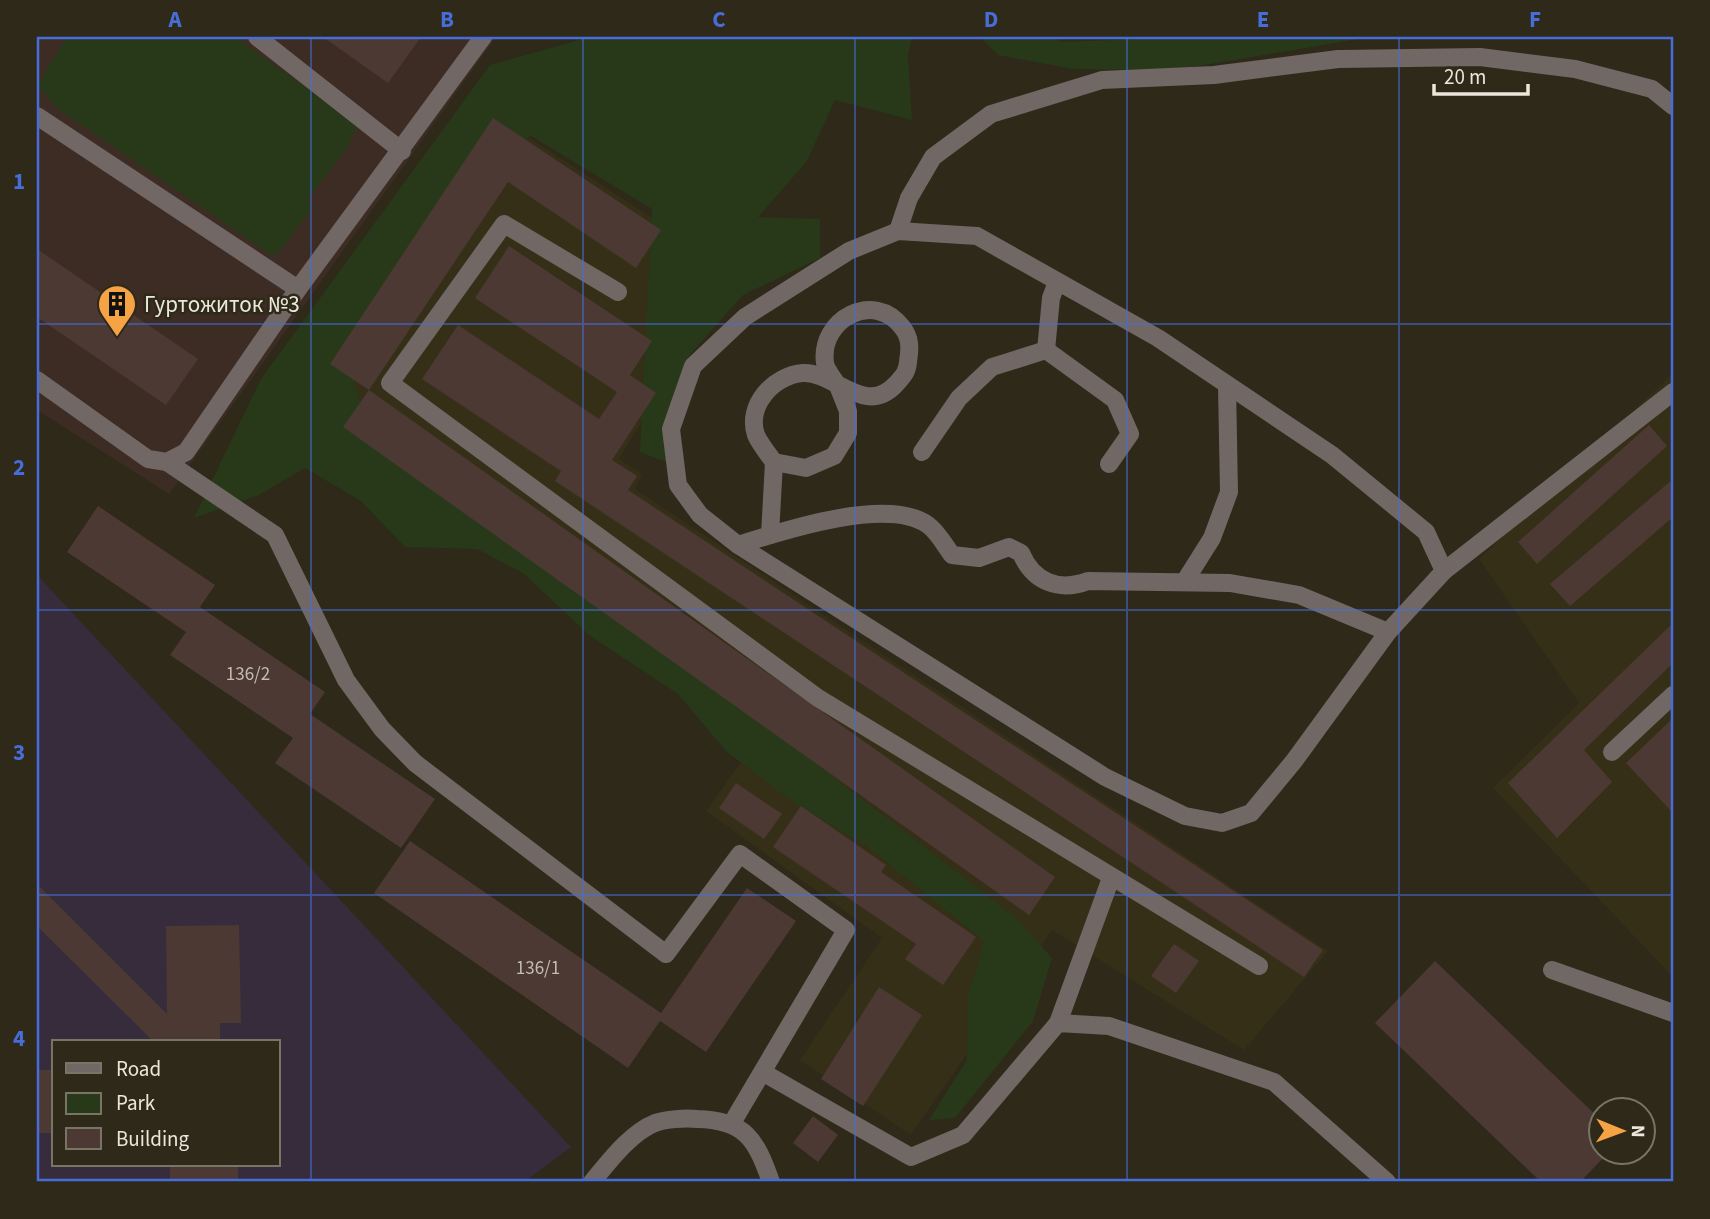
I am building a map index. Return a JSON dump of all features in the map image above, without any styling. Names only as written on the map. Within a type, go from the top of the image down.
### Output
[{"type":"street","points":[[257,37],[402,151]]},
{"type":"street","points":[[167,462],[186,452],[298,289],[402,151],[483,37]]},
{"type":"street","points":[[898,231],[909,198],[933,157],[991,114],[1101,80],[1214,75],[1338,59],[1480,57],[1575,69],[1652,89],[1673,106]]},
{"type":"street","points":[[37,116],[298,289]]},
{"type":"street","points":[[618,292],[504,224],[390,383],[818,698],[1259,966]]},
{"type":"street","points":[[1444,571],[1426,531],[1332,455],[1158,338],[977,236],[898,231],[849,251],[745,317],[693,366],[671,429],[678,485],[701,515],[738,545],[1105,777],[1185,816],[1222,822],[1251,813],[1294,761],[1388,632],[1444,571],[1673,391]]},
{"type":"street","points":[[1046,350],[1051,298],[1057,282]]},
{"type":"street","points":[[770,535],[774,462],[756,434],[756,405],[776,380],[805,373],[838,386],[861,397],[889,392],[907,373],[910,345],[903,327],[889,315],[873,310],[844,316],[827,337],[825,365],[838,386],[848,411],[848,433],[834,456],[806,468],[774,462]]},
{"type":"street","points":[[922,452],[959,398],[992,367],[1046,350]]},
{"type":"street","points":[[1046,350],[1115,400],[1130,434],[1110,464]]},
{"type":"street","points":[[37,380],[148,458],[167,462],[275,535],[345,680],[382,729],[415,763],[666,954],[740,854],[846,930],[764,1073],[732,1123]]},
{"type":"street","points":[[1185,581],[1212,538],[1230,492],[1227,385]]},
{"type":"street","points":[[738,545],[853,516],[902,515],[929,526],[952,555],[979,558],[1009,547],[1021,553],[1028,569],[1047,583],[1070,588],[1088,581],[1230,583],[1299,595],[1388,632]]},
{"type":"street","points":[[1612,752],[1673,695]]},
{"type":"street","points":[[764,1073],[911,1157],[963,1135],[1058,1023],[1111,878]]},
{"type":"street","points":[[1552,970],[1673,1013]]},
{"type":"street","points":[[1058,1023],[1109,1026],[1274,1082],[1387,1182]]},
{"type":"street","points":[[592,1182],[627,1144],[654,1123],[688,1118],[732,1123],[749,1135],[771,1182]]},
{"type":"shaded area","points":[[37,37],[496,37],[169,494],[37,410]]},
{"type":"shaded area","points":[[491,113],[663,225],[659,394],[619,459],[642,474],[635,489],[1328,951],[1244,1050],[1052,930],[911,1135],[800,1060],[882,938],[706,811],[762,733],[338,428],[325,362]]},
{"type":"shaded area","points":[[1673,373],[1673,977],[1493,788],[1579,703],[1479,559]]},
{"type":"shaded area","points":[[37,575],[571,1147],[524,1182],[37,1182]]},
{"type":"green space","points":[[67,37],[235,37],[349,118],[356,128],[348,147],[307,200],[314,206],[277,254],[271,255],[57,108],[37,85]]},
{"type":"green space","points":[[590,37],[912,37],[908,56],[912,120],[835,100],[807,161],[758,217],[820,219],[820,258],[743,295],[689,356],[666,462],[640,452],[652,209],[531,136],[460,170],[344,348],[371,436],[654,638],[1017,919],[1052,958],[1033,1021],[955,1118],[929,1120],[967,1060],[968,997],[984,941],[868,847],[786,797],[726,751],[678,694],[589,635],[523,573],[477,549],[405,547],[361,501],[305,468],[259,495],[194,518],[261,379],[490,65]]},
{"type":"green space","points":[[980,37],[1051,37],[1062,42],[1195,37],[1370,37],[1175,70],[1073,69],[998,55]]},
{"type":"building","points":[[323,37],[421,37],[388,83]]},
{"type":"building","points":[[493,118],[661,230],[636,268],[508,182],[369,390],[330,364]]},
{"type":"building","points":[[509,246],[652,341],[630,375],[656,393],[612,460],[637,476],[628,490],[1323,950],[1304,977],[555,481],[561,471],[422,379],[458,325],[599,419],[617,392],[475,298]]},
{"type":"building","name":"Гуртожиток №3","points":[[37,249],[198,359],[166,405],[37,317]]},
{"type":"building","points":[[369,390],[1055,877],[1029,915],[343,427]]},
{"type":"building","points":[[1649,425],[1667,446],[1537,564],[1518,542]]},
{"type":"building","points":[[1673,479],[1673,517],[1570,606],[1550,584]]},
{"type":"building","points":[[98,506],[215,585],[200,607],[325,692],[310,714],[435,799],[401,848],[275,763],[293,738],[170,655],[186,632],[67,552]]},
{"type":"building","points":[[1673,623],[1673,663],[1584,750],[1612,782],[1557,838],[1508,783]]},
{"type":"building","points":[[1671,720],[1673,722],[1673,813],[1626,763]]},
{"type":"building","points":[[736,783],[782,814],[764,839],[719,808]]},
{"type":"building","points":[[801,806],[886,865],[881,872],[976,937],[943,985],[905,959],[916,944],[773,847]]},
{"type":"building","points":[[410,841],[661,1013],[747,888],[796,921],[706,1052],[660,1021],[628,1068],[374,893]]},
{"type":"building","points":[[37,884],[167,1014],[166,926],[239,925],[241,1023],[220,1023],[220,1040],[152,1040],[37,926]]},
{"type":"building","points":[[1174,944],[1199,961],[1176,993],[1151,976]]},
{"type":"building","points":[[1435,961],[1588,1108],[1588,1166],[1595,1166],[1580,1182],[1541,1182],[1375,1023]]},
{"type":"building","points":[[879,987],[922,1015],[863,1106],[821,1079]]},
{"type":"building","points":[[37,1070],[52,1070],[52,1133],[37,1133]]},
{"type":"building","points":[[813,1116],[838,1135],[818,1162],[793,1143]]},
{"type":"building","points":[[170,1166],[238,1166],[238,1182],[170,1182]]},
{"type":"place","name":"Гуртожиток №3","points":[[117,338]]}]
